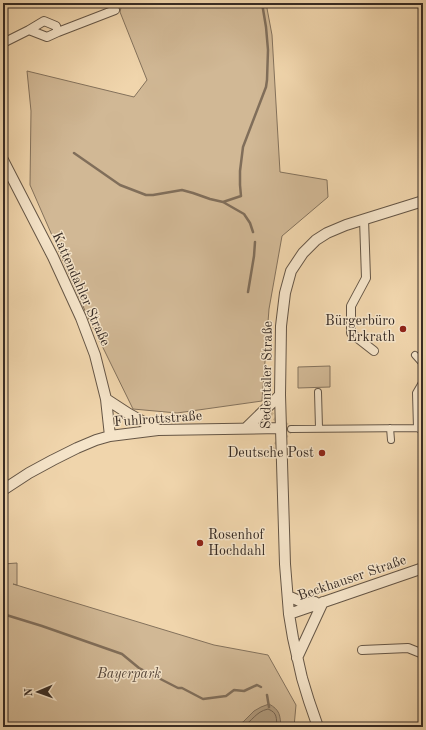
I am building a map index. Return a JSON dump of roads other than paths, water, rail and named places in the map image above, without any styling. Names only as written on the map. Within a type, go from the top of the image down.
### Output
[{"type":"street","points":[[29,30],[47,37],[115,10]]},
{"type":"street","points":[[3,43],[44,21],[56,26],[58,32]]},
{"type":"street","name":"Kattendahler Straße","points":[[3,160],[53,257],[81,318],[95,355],[106,399],[110,436]]},
{"type":"street","name":"Sedentaler Straße","points":[[318,727],[297,658],[289,614],[285,564],[280,394],[281,326],[285,293],[291,271],[303,254],[316,240],[327,233],[364,219],[423,201]]},
{"type":"street","points":[[364,219],[366,278],[350,306],[351,333],[374,351]]},
{"type":"street","points":[[414,355],[423,364]]},
{"type":"street","points":[[291,429],[420,429],[416,393],[423,381]]},
{"type":"street","points":[[318,392],[319,428]]},
{"type":"street","points":[[246,428],[280,394]]},
{"type":"street","points":[[106,399],[128,414],[158,430]]},
{"type":"street","name":"Fuhlrottstraße","points":[[3,490],[29,473],[53,460],[96,440],[110,436],[158,430],[280,428]]},
{"type":"street","points":[[390,428],[391,440]]},
{"type":"street","name":"Beckhauser Straße","points":[[289,614],[423,568]]},
{"type":"street","points":[[288,596],[304,603],[323,602],[297,658]]},
{"type":"street","points":[[362,650],[408,648],[423,654]]},
{"type":"water","points":[[269,704],[279,713],[281,727],[233,727],[243,722],[254,711]]},
{"type":"waterway","points":[[223,202],[241,196],[240,171],[243,147],[266,87],[268,50],[262,3]]},
{"type":"waterway","points":[[74,153],[120,185],[146,195],[182,190],[223,202],[244,214],[250,223],[253,232]]},
{"type":"waterway","points":[[248,292],[255,242]]},
{"type":"waterway","points":[[3,614],[122,654],[139,668],[203,699],[226,696],[234,690],[244,691],[257,685],[261,687]]},
{"type":"waterway","points":[[267,695],[269,707]]},
{"type":"tunnel","points":[[260,407],[291,429],[271,451]]},
{"type":"place","name":"Bürgerbüro Erkrath","points":[[403,329]]},
{"type":"place","name":"Deutsche Post","points":[[322,453]]},
{"type":"place","name":"Rosenhof Hochdahl","points":[[200,543]]},
{"type":"park label","name":"Bayerpark","points":[[129,674]]}]
